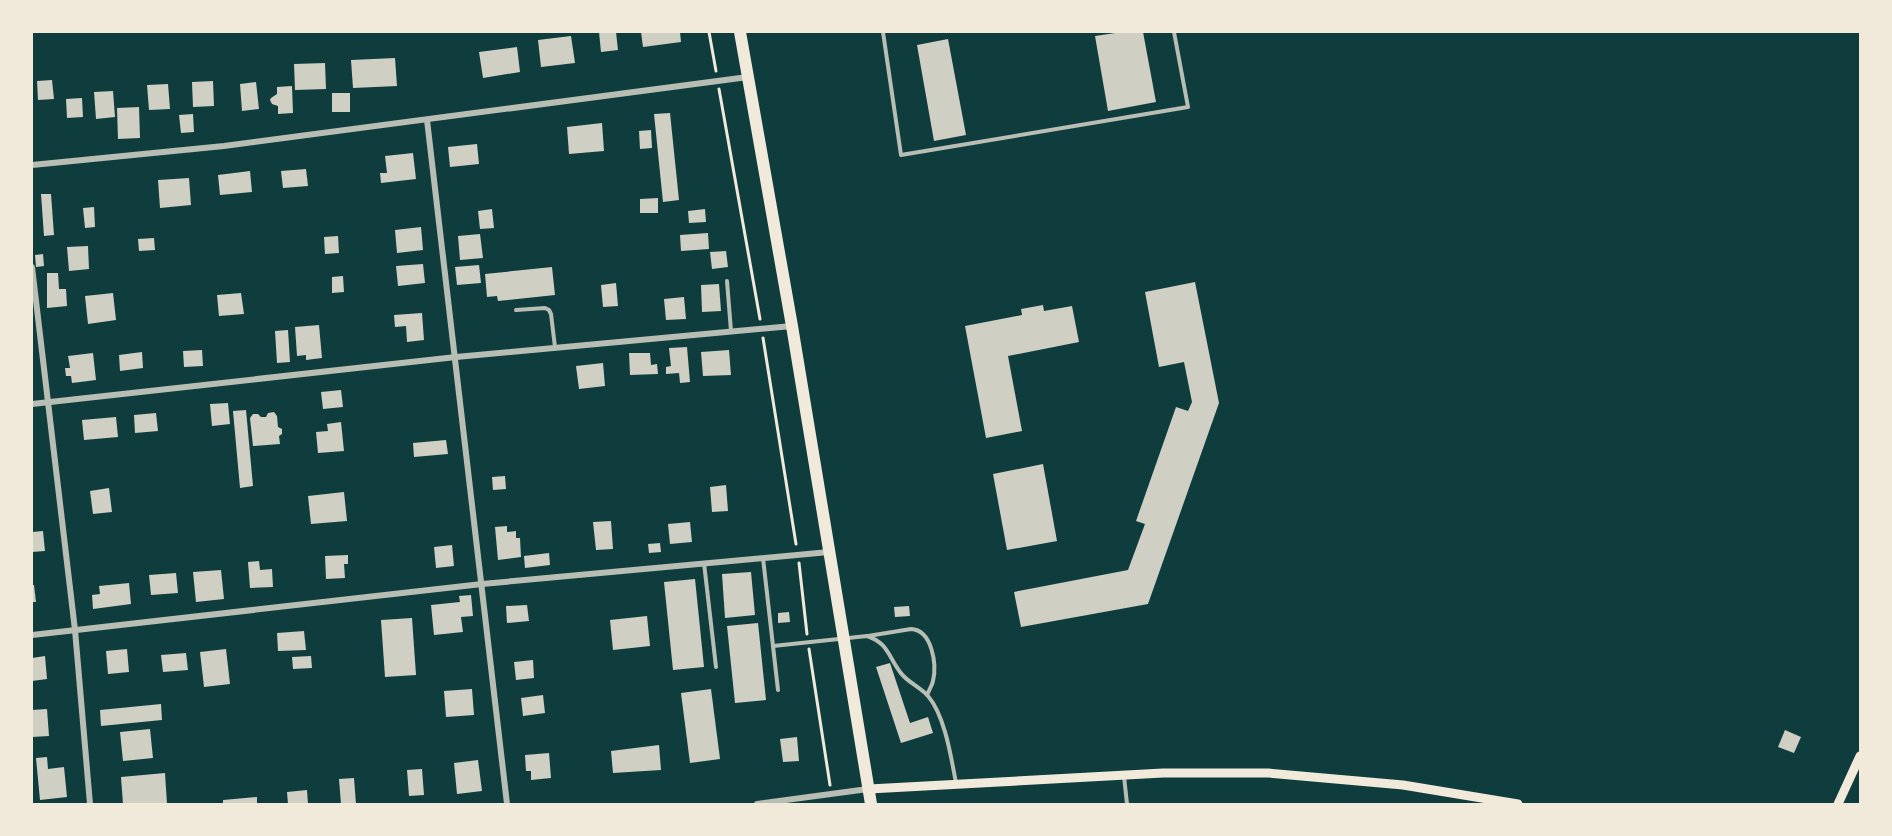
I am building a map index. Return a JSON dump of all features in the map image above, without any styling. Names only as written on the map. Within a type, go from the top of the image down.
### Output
[{"type":"highway","points":[[740,32],[792,326],[871,804]]},
{"type":"main road","points":[[1838,804],[1860,756]]},
{"type":"main road","points":[[868,789],[1172,773],[1268,773],[1403,785],[1518,804]]},
{"type":"street","points":[[32,165],[224,146],[748,77]]},
{"type":"street","points":[[427,120],[507,804]]},
{"type":"street","points":[[32,267],[75,630],[90,804]]},
{"type":"street","points":[[32,404],[456,357],[792,326]]},
{"type":"street","points":[[32,635],[482,584],[829,552]]},
{"type":"street","points":[[757,804],[868,789]]},
{"type":"lane","points":[[883,32],[901,155],[1188,107],[1174,32]]},
{"type":"lane","points":[[726,281],[731,331]]},
{"type":"lane","points":[[516,310],[545,308],[549,310],[555,347]]},
{"type":"lane","points":[[763,558],[778,690]]},
{"type":"lane","points":[[704,563],[716,667]]},
{"type":"lane","points":[[773,646],[918,629],[925,635],[933,657],[933,681],[927,695]]},
{"type":"lane","points":[[867,636],[878,639],[886,647],[902,675],[927,695],[940,720],[956,784]]},
{"type":"lane","points":[[1124,775],[1127,804]]},
{"type":"path","points":[[710,32],[762,328],[798,554],[808,642],[831,794]]},
{"type":"building","points":[[599,32],[616,32],[618,50],[601,52]]},
{"type":"building","points":[[641,32],[680,32],[681,42],[643,47]]},
{"type":"building","points":[[1143,32],[1156,102],[1108,111],[1095,36]]},
{"type":"building","points":[[571,36],[575,63],[541,67],[538,40]]},
{"type":"building","points":[[948,39],[966,135],[934,141],[917,45]]},
{"type":"building","points":[[517,47],[520,72],[483,78],[479,52]]},
{"type":"building","points":[[395,58],[397,86],[353,88],[351,60]]},
{"type":"building","points":[[325,63],[326,89],[295,90],[294,64]]},
{"type":"building","points":[[52,80],[54,99],[38,100],[37,81]]},
{"type":"building","points":[[213,81],[214,106],[193,107],[192,82]]},
{"type":"building","points":[[256,82],[259,109],[242,111],[240,84]]},
{"type":"building","points":[[168,84],[170,109],[149,110],[147,85]]},
{"type":"building","points":[[292,86],[293,113],[278,114],[278,106],[272,104],[271,98],[277,94],[277,87]]},
{"type":"building","points":[[113,91],[115,117],[96,119],[94,92]]},
{"type":"building","points":[[332,93],[350,93],[350,112],[332,112]]},
{"type":"building","points":[[82,98],[83,117],[67,118],[66,99]]},
{"type":"building","points":[[139,107],[140,138],[118,139],[117,108]]},
{"type":"building","points":[[670,113],[679,200],[663,202],[654,114]]},
{"type":"building","points":[[193,114],[194,132],[181,133],[179,115]]},
{"type":"building","points":[[602,123],[604,151],[569,154],[567,127]]},
{"type":"building","points":[[651,130],[652,148],[640,149],[639,131]]},
{"type":"building","points":[[477,144],[479,164],[450,167],[448,147]]},
{"type":"building","points":[[413,153],[416,179],[381,183],[380,173],[387,173],[385,156]]},
{"type":"building","points":[[306,169],[308,186],[283,188],[281,171]]},
{"type":"building","points":[[250,171],[252,192],[220,195],[218,175]]},
{"type":"building","points":[[189,178],[191,205],[160,208],[158,180]]},
{"type":"building","points":[[41,194],[51,194],[54,235],[44,236]]},
{"type":"building","points":[[658,198],[658,213],[640,213],[640,199]]},
{"type":"building","points":[[94,207],[95,227],[85,228],[83,208]]},
{"type":"building","points":[[492,209],[494,228],[480,229],[478,211]]},
{"type":"building","points":[[705,209],[706,222],[689,223],[688,211]]},
{"type":"building","points":[[421,227],[423,250],[397,253],[395,230]]},
{"type":"building","points":[[708,233],[709,249],[681,251],[680,235]]},
{"type":"building","points":[[480,234],[483,258],[460,260],[458,236]]},
{"type":"building","points":[[338,236],[339,253],[325,254],[324,237]]},
{"type":"building","points":[[154,238],[155,250],[139,251],[138,239]]},
{"type":"building","points":[[88,246],[89,269],[69,271],[67,247]]},
{"type":"building","points":[[726,251],[728,267],[712,269],[710,252]]},
{"type":"building","points":[[43,254],[44,266],[36,267],[35,255]]},
{"type":"building","points":[[423,264],[425,283],[398,286],[396,266]]},
{"type":"building","points":[[479,265],[481,283],[457,285],[455,267]]},
{"type":"building","points":[[552,267],[555,295],[498,301],[497,296],[487,297],[485,274]]},
{"type":"building","points":[[47,273],[58,273],[59,289],[66,289],[67,306],[47,308]]},
{"type":"building","points":[[343,276],[344,292],[332,293],[332,277]]},
{"type":"building","points":[[1195,282],[1219,403],[1148,604],[1021,627],[1014,592],[1128,570],[1145,524],[1136,521],[1176,407],[1188,411],[1192,402],[1184,362],[1159,367],[1145,292]]},
{"type":"building","points":[[616,283],[618,306],[603,307],[601,285]]},
{"type":"building","points":[[719,284],[721,311],[702,312],[701,285]]},
{"type":"building","points":[[113,293],[116,320],[88,324],[85,296]]},
{"type":"building","points":[[241,293],[244,314],[219,316],[217,295]]},
{"type":"building","points":[[684,297],[686,319],[666,320],[664,299]]},
{"type":"building","points":[[1043,305],[1044,311],[1072,306],[1079,342],[1008,356],[1022,431],[986,438],[965,326],[1022,315],[1021,309]]},
{"type":"building","points":[[422,313],[424,340],[407,342],[406,326],[395,327],[394,315]]},
{"type":"building","points":[[319,325],[322,358],[306,360],[306,355],[297,356],[295,327]]},
{"type":"building","points":[[288,330],[290,362],[277,363],[275,331]]},
{"type":"building","points":[[687,347],[690,382],[680,383],[679,373],[666,374],[666,367],[671,366],[669,348]]},
{"type":"building","points":[[202,350],[203,366],[184,367],[183,351]]},
{"type":"building","points":[[729,350],[731,375],[703,376],[701,352]]},
{"type":"building","points":[[142,352],[143,368],[120,371],[119,355]]},
{"type":"building","points":[[93,353],[96,380],[72,383],[71,376],[66,376],[65,368],[70,368],[68,356]]},
{"type":"building","points":[[629,353],[650,353],[651,365],[657,364],[658,374],[630,375]]},
{"type":"building","points":[[603,363],[605,386],[579,389],[576,366]]},
{"type":"building","points":[[341,390],[343,407],[323,409],[321,392]]},
{"type":"building","points":[[228,403],[230,424],[212,426],[210,404]]},
{"type":"building","points":[[246,410],[253,486],[240,488],[233,411]]},
{"type":"building","points":[[274,412],[277,416],[278,427],[282,429],[282,434],[279,436],[280,444],[253,446],[250,418],[253,414],[266,417],[268,413]]},
{"type":"building","points":[[156,413],[158,431],[135,433],[134,415]]},
{"type":"building","points":[[116,417],[118,437],[84,440],[82,420]]},
{"type":"building","points":[[341,422],[344,451],[318,453],[316,432],[328,431],[327,424]]},
{"type":"building","points":[[446,440],[448,454],[414,457],[413,443]]},
{"type":"building","points":[[1043,464],[1057,541],[1007,550],[993,474]]},
{"type":"building","points":[[505,476],[506,489],[493,490],[492,477]]},
{"type":"building","points":[[726,485],[728,511],[712,512],[710,487]]},
{"type":"building","points":[[109,488],[112,512],[93,514],[90,491]]},
{"type":"building","points":[[344,492],[347,521],[311,524],[308,496]]},
{"type":"building","points":[[611,521],[613,549],[596,550],[593,522]]},
{"type":"building","points":[[690,522],[692,542],[670,544],[668,524]]},
{"type":"building","points":[[507,526],[507,532],[516,531],[516,538],[520,538],[521,557],[498,560],[495,527]]},
{"type":"building","points":[[43,531],[45,551],[32,552],[32,532]]},
{"type":"building","points":[[660,543],[661,552],[649,553],[648,544]]},
{"type":"building","points":[[452,545],[454,566],[436,568],[434,547]]},
{"type":"building","points":[[549,553],[550,565],[525,568],[524,556]]},
{"type":"building","points":[[348,555],[348,564],[344,564],[345,578],[326,579],[325,556]]},
{"type":"building","points":[[259,561],[260,570],[272,569],[273,587],[250,588],[248,562]]},
{"type":"building","points":[[221,570],[224,599],[196,602],[193,572]]},
{"type":"building","points":[[751,572],[755,615],[725,618],[722,574]]},
{"type":"building","points":[[176,573],[178,593],[151,595],[149,575]]},
{"type":"building","points":[[695,579],[704,667],[673,670],[664,582]]},
{"type":"building","points":[[129,583],[131,604],[93,609],[92,595],[100,594],[99,586]]},
{"type":"building","points":[[32,585],[34,585],[36,602],[32,602]]},
{"type":"building","points":[[471,595],[473,616],[461,617],[463,632],[434,635],[431,605],[460,602],[459,596]]},
{"type":"building","points":[[527,605],[529,621],[507,623],[506,606]]},
{"type":"building","points":[[909,606],[910,616],[895,617],[894,607]]},
{"type":"building","points":[[789,612],[790,622],[778,623],[778,613]]},
{"type":"building","points":[[647,616],[650,646],[613,650],[610,620]]},
{"type":"building","points":[[412,618],[416,675],[385,677],[381,620]]},
{"type":"building","points":[[758,623],[766,700],[735,703],[727,626]]},
{"type":"building","points":[[304,631],[306,650],[278,651],[277,633]]},
{"type":"building","points":[[127,649],[129,672],[108,674],[106,651]]},
{"type":"building","points":[[226,649],[230,684],[204,687],[200,652]]},
{"type":"building","points":[[186,653],[188,670],[163,672],[161,655]]},
{"type":"building","points":[[45,656],[47,679],[32,681],[32,658]]},
{"type":"building","points":[[311,656],[312,668],[293,669],[292,657]]},
{"type":"building","points":[[533,660],[534,678],[516,680],[514,662]]},
{"type":"building","points":[[890,663],[910,723],[928,717],[933,733],[901,743],[876,667]]},
{"type":"building","points":[[472,689],[474,715],[446,717],[444,691]]},
{"type":"building","points":[[711,689],[720,759],[690,763],[681,693]]},
{"type":"building","points":[[543,695],[545,713],[523,716],[521,698]]},
{"type":"building","points":[[161,704],[162,720],[101,726],[100,710]]},
{"type":"building","points":[[47,709],[49,736],[32,737],[32,710]]},
{"type":"building","points":[[150,729],[153,758],[123,761],[120,732]]},
{"type":"building","points":[[1785,730],[1801,737],[1794,753],[1778,747]]},
{"type":"building","points":[[797,737],[799,761],[783,762],[780,739]]},
{"type":"building","points":[[659,745],[661,770],[613,773],[611,751]]},
{"type":"building","points":[[549,753],[551,778],[531,780],[531,771],[526,771],[525,755]]},
{"type":"building","points":[[47,757],[48,769],[64,767],[67,797],[40,800],[36,758]]},
{"type":"building","points":[[478,760],[482,791],[457,794],[454,763]]},
{"type":"building","points":[[422,769],[424,795],[409,796],[407,770]]},
{"type":"building","points":[[165,773],[167,804],[123,804],[121,777]]},
{"type":"building","points":[[354,778],[356,804],[341,804],[339,779]]},
{"type":"building","points":[[307,790],[308,804],[288,804],[287,792]]},
{"type":"building","points":[[257,797],[257,804],[223,804],[223,800]]}]
